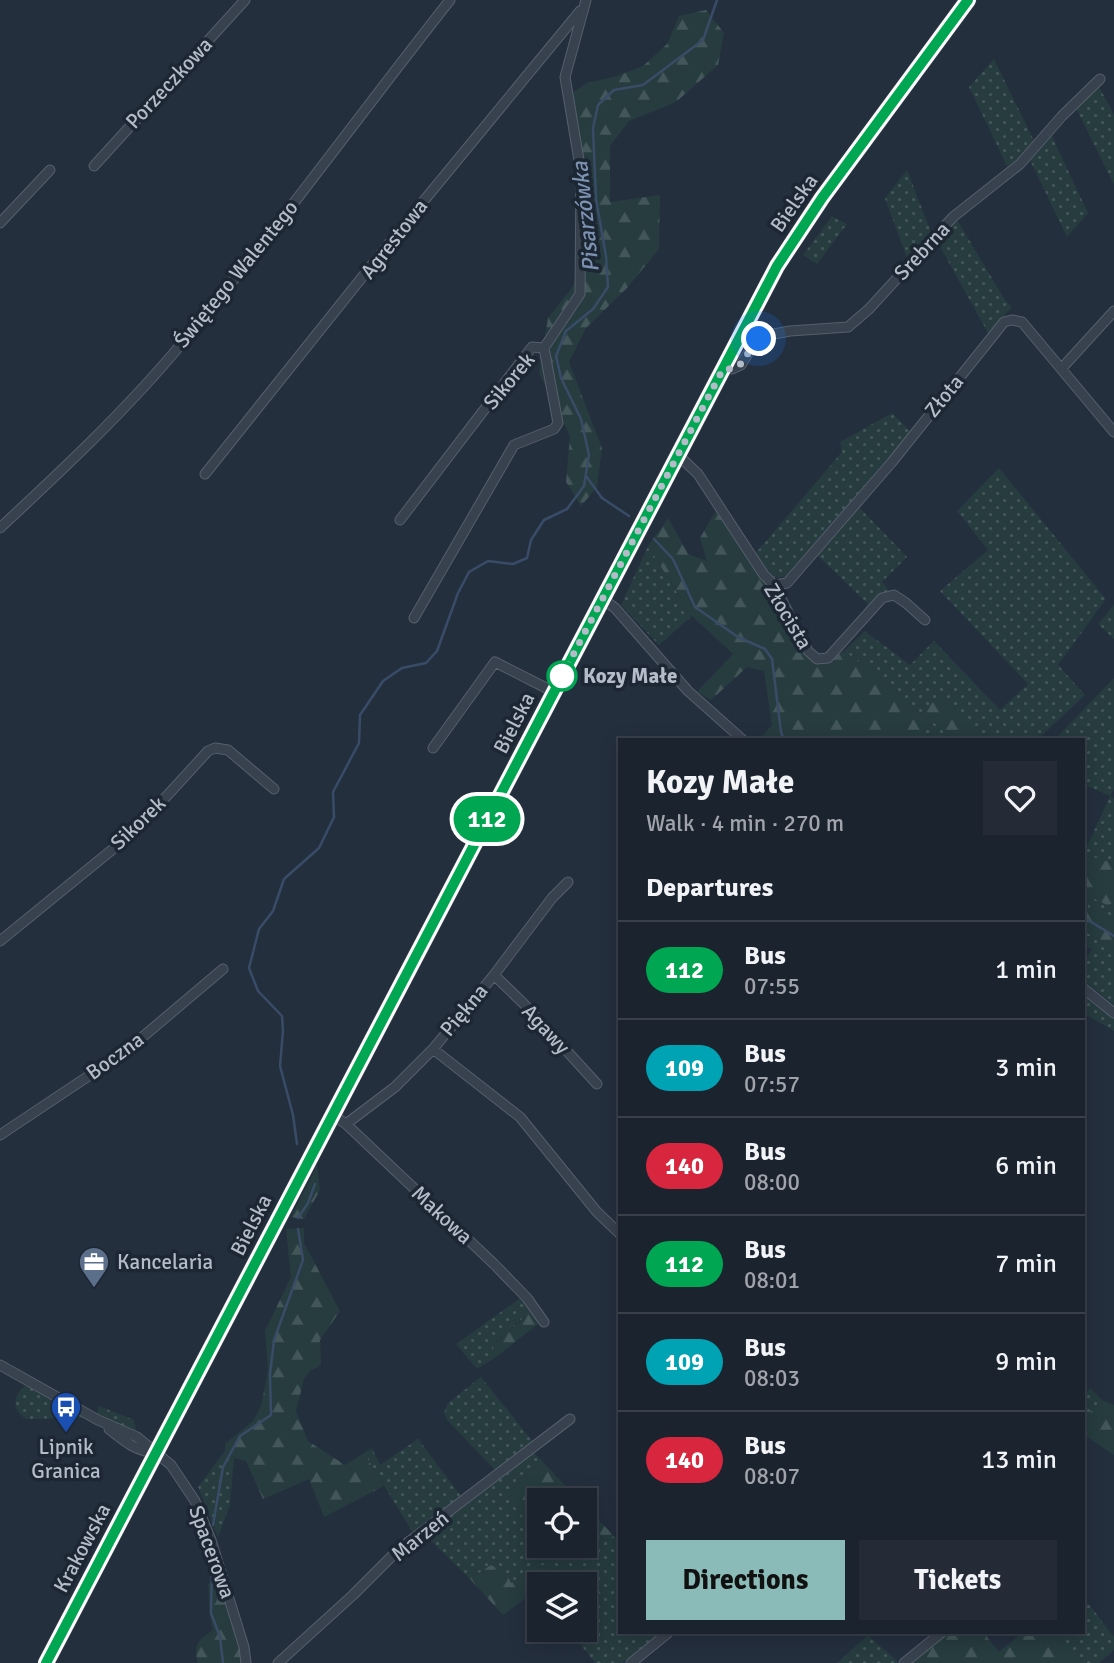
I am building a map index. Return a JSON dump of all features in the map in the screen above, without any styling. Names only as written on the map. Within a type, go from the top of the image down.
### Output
[{"type":"main road","name":"Bielska","points":[[156,1453],[777,266],[803,225],[968,0]]},
{"type":"main road","name":"Krakowska","points":[[46,1663],[156,1453]]},
{"type":"street","name":"Porzeczkowa","points":[[94,166],[244,0]]},
{"type":"street","name":"Świętego Walentego","points":[[0,528],[92,442],[171,356],[450,0]]},
{"type":"street","name":"Agrestowa","points":[[544,348],[580,294],[581,172],[565,78],[586,2]]},
{"type":"street","name":"Agrestowa","points":[[205,474],[586,2]]},
{"type":"street","name":"Srebrna","points":[[723,369],[741,365],[755,342],[763,336],[790,331],[848,327],[869,309],[953,217],[1020,164],[1062,116],[1100,79]]},
{"type":"street","points":[[0,223],[50,170]]},
{"type":"street","points":[[1062,368],[1114,311]]},
{"type":"street","name":"Złota","points":[[774,585],[786,583],[892,462],[1004,323],[1012,320],[1022,323],[1114,431]]},
{"type":"street","name":"Sikorek","points":[[400,520],[532,347],[544,348]]},
{"type":"street","points":[[415,618],[514,445],[554,429],[558,423],[544,348]]},
{"type":"street","name":"Złocista","points":[[678,455],[698,474],[764,575],[774,585],[808,651],[817,659],[828,658],[882,598],[894,595],[925,620]]},
{"type":"street","points":[[603,599],[615,608],[688,691],[741,738]]},
{"type":"street","points":[[433,748],[495,662],[554,692]]},
{"type":"street","name":"Sikorek","points":[[0,941],[113,849],[153,811],[208,751],[215,748],[228,750],[274,789]]},
{"type":"street","name":"Piękna","points":[[346,1124],[395,1087],[433,1049],[494,975],[552,898],[568,883]]},
{"type":"street","name":"Boczna","points":[[0,1135],[125,1051],[223,969]]},
{"type":"street","name":"Agawy","points":[[494,975],[597,1084]]},
{"type":"street","points":[[1085,990],[1114,1013]]},
{"type":"street","points":[[433,1049],[520,1117],[597,1212],[618,1232]]},
{"type":"street","name":"Makowa","points":[[333,1115],[346,1124],[494,1264],[527,1298],[544,1322]]},
{"type":"street","name":"Spacerowa","points":[[0,1365],[98,1420],[136,1437],[172,1465],[195,1501],[211,1540],[244,1647],[246,1663]]},
{"type":"street","name":"Marzeń","points":[[278,1663],[354,1595],[398,1550],[570,1419]]},
{"type":"street","points":[[631,1663],[667,1634]]},
{"type":"street","points":[[904,1663],[940,1634]]},
{"type":"green space","points":[[706,10],[724,33],[718,65],[676,102],[629,121],[610,146],[610,202],[660,195],[659,249],[627,288],[586,328],[569,362],[602,448],[597,487],[581,506],[566,482],[570,436],[539,373],[548,318],[571,289],[590,257],[584,172],[568,96],[587,83],[643,66],[667,44],[679,16]]},
{"type":"green space","points":[[994,59],[1034,141],[1020,160],[1007,166],[969,87]]},
{"type":"green space","points":[[1099,87],[1114,114],[1114,185],[1076,108]]},
{"type":"green space","points":[[1051,134],[1088,213],[1067,237],[1030,160]]},
{"type":"green space","points":[[907,170],[931,232],[907,258],[885,198]]},
{"type":"green space","points":[[832,216],[847,224],[817,264],[803,255]]},
{"type":"green space","points":[[956,218],[1005,300],[1012,307],[988,333],[937,241]]},
{"type":"green space","points":[[892,413],[911,432],[785,577],[774,577],[754,555],[842,452],[840,442]]},
{"type":"green space","points":[[999,468],[1106,599],[1058,665],[1085,695],[1039,738],[971,738],[974,734],[964,717],[938,698],[920,714],[886,682],[844,651],[865,631],[910,665],[934,641],[1000,710],[1028,684],[940,591],[988,550],[957,511]]},
{"type":"green space","points":[[857,505],[907,557],[882,582],[889,590],[870,606],[817,555]]},
{"type":"green space","points":[[717,509],[772,589],[807,657],[816,664],[829,661],[844,651],[886,682],[920,714],[937,697],[964,717],[975,734],[972,738],[952,738],[931,720],[921,738],[761,738],[772,725],[764,671],[747,667],[711,700],[697,692],[733,654],[692,616],[648,546],[668,518],[688,554],[707,561],[700,538]]},
{"type":"green space","points":[[648,546],[692,616],[659,645],[621,605]]},
{"type":"green space","points":[[1114,605],[1114,639],[1098,624]]},
{"type":"green space","points":[[1114,678],[1114,789],[1110,796],[1085,785],[1085,738],[1056,738]]},
{"type":"green space","points":[[931,720],[952,738],[921,738]]},
{"type":"green space","points":[[1110,796],[1114,798],[1114,867],[1107,861],[1085,856]]},
{"type":"green space","points":[[1085,856],[1107,861],[1114,867],[1114,903],[1107,905],[1091,897],[1085,901]]},
{"type":"green space","points":[[1091,896],[1107,905],[1114,903],[1114,920],[1089,909],[1085,901]]},
{"type":"green space","points":[[1085,901],[1089,909],[1114,920],[1114,946],[1085,932]]},
{"type":"green space","points":[[1085,932],[1114,946],[1114,1005],[1085,982],[1085,961],[1092,949],[1085,945]]},
{"type":"green space","points":[[1085,995],[1114,1017],[1114,1031],[1085,1014]]},
{"type":"green space","points":[[317,1166],[320,1190],[304,1219],[291,1217]]},
{"type":"green space","points":[[304,1228],[304,1243],[340,1311],[320,1340],[321,1365],[310,1371],[304,1379],[296,1411],[308,1441],[345,1465],[364,1453],[384,1486],[324,1517],[309,1479],[263,1499],[246,1461],[234,1458],[225,1451],[225,1444],[253,1421],[261,1406],[268,1370],[265,1331],[291,1277],[286,1229]]},
{"type":"green space","points":[[522,1297],[532,1310],[526,1311],[525,1316],[493,1345],[496,1357],[477,1369],[456,1344]]},
{"type":"green space","points":[[532,1310],[538,1324],[496,1357],[493,1345],[525,1317],[525,1311]]},
{"type":"green space","points":[[481,1377],[533,1442],[497,1472],[447,1420],[444,1413],[448,1403]]},
{"type":"green space","points":[[25,1386],[30,1386],[84,1418],[26,1419],[15,1403]]},
{"type":"green space","points":[[1090,1388],[1102,1400],[1085,1417],[1085,1394]]},
{"type":"green space","points":[[1102,1400],[1114,1405],[1114,1455],[1085,1435],[1085,1417]]},
{"type":"green space","points":[[99,1406],[134,1420],[136,1430],[134,1432],[97,1414]]},
{"type":"green space","points":[[418,1439],[461,1496],[413,1533],[364,1453],[372,1448],[380,1465]]},
{"type":"green space","points":[[225,1451],[234,1458],[230,1505],[218,1537],[198,1487]]},
{"type":"green space","points":[[533,1452],[542,1461],[514,1483],[527,1522],[527,1558],[597,1558],[597,1535],[605,1540],[614,1536],[618,1541],[618,1634],[661,1634],[622,1663],[595,1663],[578,1642],[597,1642],[597,1572],[559,1572],[542,1565],[511,1583],[491,1565],[470,1579],[424,1534]]},
{"type":"green space","points":[[542,1461],[568,1488],[527,1488],[527,1522],[507,1497],[514,1483]]},
{"type":"green space","points":[[597,1518],[614,1536],[605,1540],[597,1535]]},
{"type":"green space","points":[[491,1565],[507,1574],[511,1583],[527,1574],[527,1597],[503,1615],[470,1579]]},
{"type":"green space","points":[[542,1565],[559,1572],[530,1572]]},
{"type":"green space","points":[[218,1578],[240,1650],[241,1663],[198,1663],[198,1644],[213,1630],[208,1584]]},
{"type":"green space","points":[[1088,1603],[1114,1637],[1114,1650],[1099,1663],[1077,1663],[1061,1644],[1063,1634],[1085,1634],[1085,1606]]},
{"type":"green space","points":[[944,1634],[985,1634],[999,1652],[1021,1634],[1063,1634],[1061,1644],[1077,1663],[913,1663],[912,1660]]},
{"type":"green space","points":[[868,1635],[897,1663],[837,1663]]},
{"type":"waterway","name":"Pisarzówka","points":[[297,1144],[293,1115],[280,1066],[282,1016],[258,991],[249,968],[259,929],[273,911],[284,879],[319,848],[334,817],[333,792],[359,743],[360,715],[383,681],[402,668],[426,663],[437,651],[458,593],[469,572],[488,561],[513,564],[527,558],[531,540],[544,520],[567,509],[584,486],[589,455],[581,419],[561,378],[556,356],[566,331],[593,309],[608,287],[606,256],[596,199],[593,128],[598,105],[614,90],[643,85],[703,40],[717,0]]},
{"type":"waterway","points":[[586,476],[602,498],[629,516]]},
{"type":"waterway","points":[[654,539],[673,559],[695,607],[738,637],[765,649],[772,659],[783,738]]},
{"type":"waterway","points":[[1085,918],[1114,936]]},
{"type":"waterway","name":"Pisarzówka","points":[[298,1218],[308,1203],[315,1184]]},
{"type":"waterway","name":"Pisarzówka","points":[[213,1525],[223,1467],[240,1436],[271,1415],[270,1374],[274,1340],[303,1260],[298,1229]]},
{"type":"waterway","name":"Pisarzówka","points":[[212,1565],[211,1613],[220,1637],[223,1663]]},
{"type":"bus line","name":"112","points":[[46,1663],[777,266],[822,198],[968,0]]},
{"type":"place","name":"Kozy Małe","points":[[562,676]]},
{"type":"place","name":"Kancelaria","points":[[94,1289]]},
{"type":"place","name":"Lipnik Granica","points":[[66,1434]]},
{"type":"route","points":[[562,676],[723,369],[741,365],[759,339]]}]
